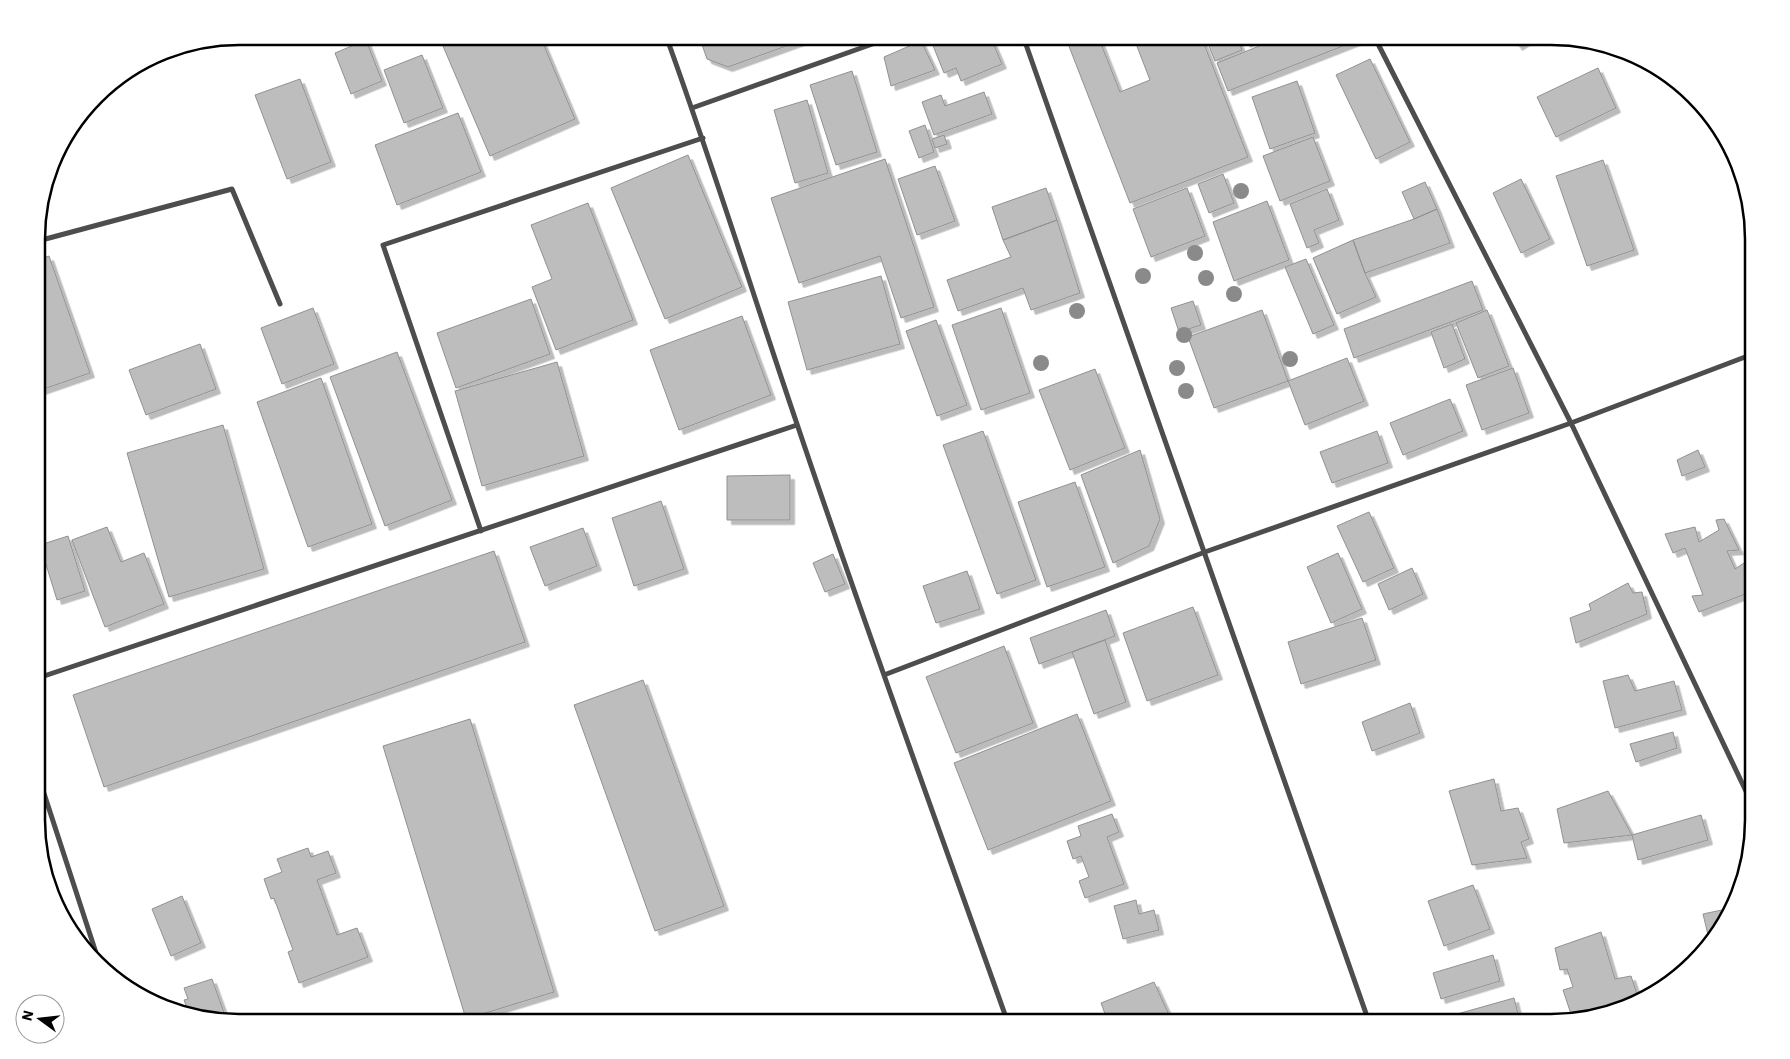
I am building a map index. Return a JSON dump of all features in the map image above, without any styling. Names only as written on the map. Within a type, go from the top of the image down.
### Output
[{"type":"street","points":[[669,45],[703,138],[797,425],[1005,1014]]},
{"type":"street","points":[[692,108],[870,45]]},
{"type":"street","points":[[1027,45],[1366,1014]]},
{"type":"street","points":[[1379,45],[1571,423],[1745,789]]},
{"type":"street","points":[[481,531],[383,245],[703,138]]},
{"type":"street","points":[[45,239],[232,189],[280,304]]},
{"type":"street","points":[[884,675],[1205,552],[1571,423],[1745,357]]},
{"type":"street","points":[[45,676],[797,425]]},
{"type":"street","points":[[45,796],[95,950]]},
{"type":"building","points":[[354,45],[368,45],[382,81],[351,94],[335,53]]},
{"type":"building","points":[[443,45],[544,45],[575,119],[490,156]]},
{"type":"building","points":[[702,45],[789,45],[728,67],[707,59]]},
{"type":"building","points":[[912,45],[923,45],[935,70],[891,86],[884,57]]},
{"type":"building","points":[[933,45],[994,45],[1002,64],[961,81],[956,68],[944,73]]},
{"type":"building","points":[[1069,45],[1102,45],[1120,92],[1150,80],[1136,45],[1204,45],[1248,157],[1130,203]]},
{"type":"building","points":[[1209,45],[1240,45],[1242,50],[1215,61]]},
{"type":"building","points":[[1262,45],[1346,45],[1228,91],[1217,63]]},
{"type":"building","points":[[422,55],[443,108],[404,123],[384,70]]},
{"type":"building","points":[[1370,59],[1410,142],[1376,159],[1336,75]]},
{"type":"building","points":[[1598,68],[1616,108],[1556,137],[1537,97]]},
{"type":"building","points":[[852,71],[877,152],[836,165],[810,85]]},
{"type":"building","points":[[300,79],[331,162],[287,179],[255,95]]},
{"type":"building","points":[[1297,81],[1315,133],[1270,149],[1252,97]]},
{"type":"building","points":[[984,92],[992,114],[934,135],[922,102],[941,95],[945,106]]},
{"type":"building","points":[[807,100],[828,173],[795,183],[774,110]]},
{"type":"building","points":[[458,113],[481,172],[397,205],[375,145]]},
{"type":"building","points":[[925,125],[934,152],[919,158],[909,131]]},
{"type":"building","points":[[944,135],[947,144],[935,148],[932,139]]},
{"type":"building","points":[[1313,137],[1330,181],[1280,201],[1263,156]]},
{"type":"building","points":[[688,155],[742,287],[665,319],[611,188]]},
{"type":"building","points":[[885,159],[934,307],[901,318],[880,256],[799,283],[771,198]]},
{"type":"building","points":[[1603,160],[1634,250],[1587,266],[1556,176]]},
{"type":"building","points":[[935,166],[955,221],[917,235],[898,179]]},
{"type":"building","points":[[1223,174],[1234,203],[1209,213],[1198,184]]},
{"type":"building","points":[[1521,179],[1550,239],[1521,253],[1493,193]]},
{"type":"building","points":[[1425,182],[1437,209],[1414,219],[1402,192]]},
{"type":"building","points":[[1046,188],[1057,220],[1003,240],[992,207]]},
{"type":"building","points":[[1187,188],[1205,236],[1151,257],[1133,209]]},
{"type":"building","points":[[1327,189],[1339,220],[1314,230],[1319,243],[1307,248],[1290,204]]},
{"type":"building","points":[[1267,201],[1289,260],[1234,281],[1213,222]]},
{"type":"building","points":[[588,203],[633,320],[556,350],[532,287],[552,279],[531,225]]},
{"type":"building","points":[[1437,209],[1450,243],[1365,273],[1353,240]]},
{"type":"building","points":[[1057,220],[1080,293],[1031,310],[1023,288],[958,311],[947,280],[1011,257],[1003,240]]},
{"type":"building","points":[[1353,240],[1376,297],[1337,314],[1313,258]]},
{"type":"building","points":[[49,256],[90,373],[45,389],[45,257]]},
{"type":"building","points":[[1306,259],[1334,325],[1313,334],[1285,267]]},
{"type":"building","points":[[881,276],[900,344],[807,370],[788,302]]},
{"type":"building","points":[[1472,281],[1483,310],[1354,358],[1344,329]]},
{"type":"building","points":[[531,299],[550,354],[456,388],[437,333]]},
{"type":"building","points":[[1193,301],[1201,325],[1179,332],[1171,308]]},
{"type":"building","points":[[313,308],[334,364],[282,384],[261,328]]},
{"type":"building","points":[[1001,308],[1030,393],[981,410],[952,325]]},
{"type":"building","points":[[1262,310],[1288,381],[1214,408],[1188,337]]},
{"type":"building","points":[[1487,310],[1509,366],[1478,378],[1456,323]]},
{"type":"building","points":[[742,316],[771,395],[679,430],[650,350]]},
{"type":"building","points":[[936,320],[967,405],[937,416],[906,331]]},
{"type":"building","points":[[1452,324],[1465,359],[1444,368],[1431,332]]},
{"type":"building","points":[[200,344],[216,389],[146,415],[129,370]]},
{"type":"building","points":[[397,352],[452,500],[385,526],[330,377]]},
{"type":"building","points":[[1347,358],[1364,401],[1305,425],[1288,381]]},
{"type":"building","points":[[557,362],[584,456],[482,486],[455,391]]},
{"type":"building","points":[[1513,368],[1529,413],[1482,430],[1466,385]]},
{"type":"building","points":[[1095,369],[1125,448],[1070,470],[1039,390]]},
{"type":"building","points":[[321,378],[372,524],[308,547],[257,402]]},
{"type":"building","points":[[1450,399],[1463,431],[1403,455],[1390,423]]},
{"type":"building","points":[[223,425],[264,569],[169,597],[127,453]]},
{"type":"building","points":[[983,431],[1036,580],[997,594],[943,445]]},
{"type":"building","points":[[1377,431],[1388,463],[1332,483],[1320,452]]},
{"type":"building","points":[[1140,450],[1160,519],[1149,546],[1113,563],[1081,475]]},
{"type":"building","points":[[1698,450],[1705,467],[1682,476],[1677,460]]},
{"type":"building","points":[[790,475],[790,520],[727,520],[727,476]]},
{"type":"building","points":[[1075,482],[1105,567],[1047,587],[1018,502]]},
{"type":"building","points":[[661,501],[684,569],[634,586],[612,518]]},
{"type":"building","points":[[1369,512],[1394,568],[1363,582],[1337,526]]},
{"type":"building","points":[[1724,519],[1739,550],[1727,551],[1735,569],[1745,562],[1745,594],[1699,612],[1692,596],[1703,595],[1685,548],[1673,553],[1665,534],[1695,527],[1699,542],[1719,530],[1716,520]]},
{"type":"building","points":[[107,527],[121,562],[144,553],[164,604],[105,627],[72,540]]},
{"type":"building","points":[[583,528],[597,566],[545,586],[530,547]]},
{"type":"building","points":[[68,536],[85,591],[57,600],[45,561],[45,543]]},
{"type":"building","points":[[494,551],[525,642],[104,787],[73,695]]},
{"type":"building","points":[[1338,553],[1362,609],[1331,623],[1307,567]]},
{"type":"building","points":[[833,554],[845,584],[825,592],[813,563]]},
{"type":"building","points":[[1412,568],[1423,594],[1389,610],[1378,584]]},
{"type":"building","points":[[967,571],[980,609],[936,623],[923,586]]},
{"type":"building","points":[[1628,583],[1633,593],[1642,592],[1647,614],[1576,643],[1570,618],[1591,610],[1589,604]]},
{"type":"building","points":[[1193,607],[1218,675],[1147,701],[1123,633]]},
{"type":"building","points":[[1106,610],[1115,636],[1039,664],[1030,638]]},
{"type":"building","points":[[1362,618],[1376,660],[1301,684],[1288,642]]},
{"type":"building","points":[[1105,640],[1126,702],[1094,714],[1072,652]]},
{"type":"building","points":[[1004,646],[1033,723],[956,753],[926,677]]},
{"type":"building","points":[[1628,675],[1635,691],[1674,681],[1682,710],[1615,728],[1603,681]]},
{"type":"building","points":[[643,680],[724,906],[655,931],[574,705]]},
{"type":"building","points":[[1410,703],[1420,733],[1372,751],[1362,722]]},
{"type":"building","points":[[1077,714],[1111,801],[988,850],[954,763]]},
{"type":"building","points":[[470,719],[554,992],[482,1014],[464,1014],[383,746]]},
{"type":"building","points":[[1673,732],[1677,748],[1636,762],[1630,744]]},
{"type":"building","points":[[1494,779],[1501,811],[1518,808],[1529,839],[1521,842],[1527,858],[1472,865],[1449,791]]},
{"type":"building","points":[[1608,791],[1632,835],[1564,843],[1557,809]]},
{"type":"building","points":[[1112,814],[1119,832],[1107,837],[1124,884],[1085,898],[1079,881],[1089,877],[1081,856],[1073,859],[1067,841],[1081,836],[1078,826]]},
{"type":"building","points":[[1701,815],[1708,840],[1638,860],[1632,835]]},
{"type":"building","points":[[308,848],[311,857],[328,851],[336,873],[317,880],[337,935],[357,928],[368,957],[299,983],[288,952],[293,950],[274,898],[271,899],[264,879],[282,872],[277,859]]},
{"type":"building","points":[[1473,885],[1490,929],[1444,946],[1428,901]]},
{"type":"building","points":[[182,896],[201,943],[171,956],[152,909]]},
{"type":"building","points":[[1136,900],[1139,914],[1154,910],[1159,930],[1123,939],[1114,906]]},
{"type":"building","points":[[1723,910],[1708,934],[1703,914]]},
{"type":"building","points":[[1601,932],[1615,979],[1631,976],[1637,994],[1613,1004],[1571,1013],[1563,990],[1573,987],[1567,969],[1560,970],[1555,948]]},
{"type":"building","points":[[1493,955],[1500,981],[1441,999],[1433,973]]},
{"type":"building","points":[[212,979],[224,1014],[186,1006],[184,1000],[188,999],[184,988]]},
{"type":"building","points":[[1154,982],[1169,1014],[1105,1014],[1101,1003]]},
{"type":"building","points":[[1514,998],[1518,1014],[1457,1014]]}]
